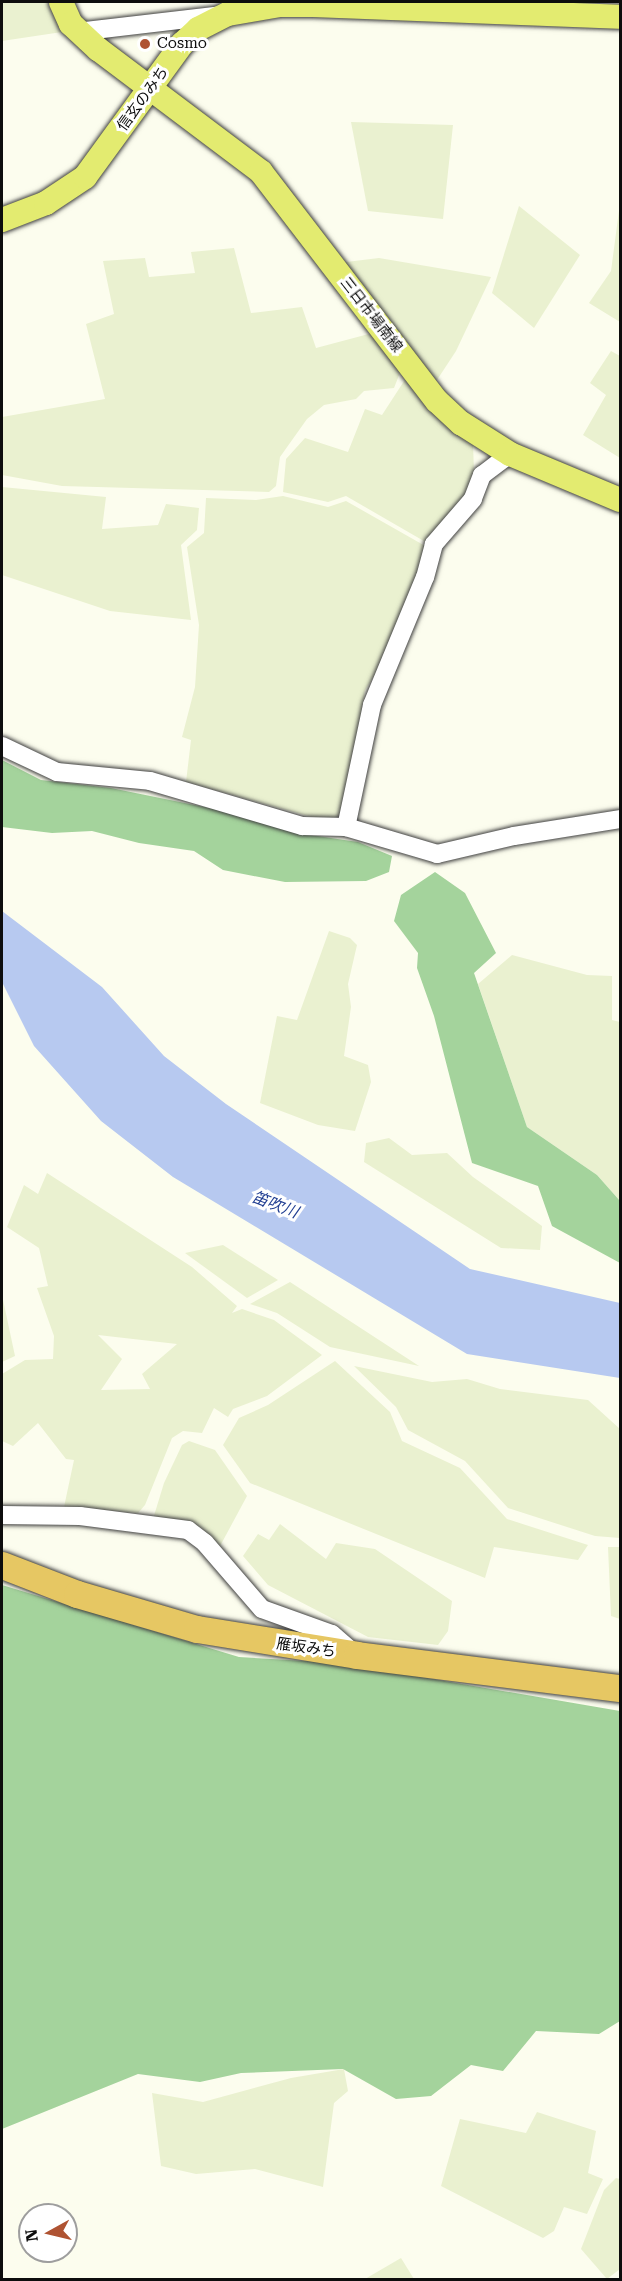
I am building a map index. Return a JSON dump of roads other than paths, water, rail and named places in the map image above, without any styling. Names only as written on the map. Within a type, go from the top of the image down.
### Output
[{"type":"highway","name":"雁坂みち","points":[[2,1565],[77,1594],[197,1629],[357,1655],[621,1688]]},
{"type":"main road","points":[[61,2],[77,32]]},
{"type":"main road","name":"信玄のみち","points":[[2,219],[46,203],[85,177],[198,29],[228,14],[280,5],[312,5],[621,17]]},
{"type":"main road","name":"三日市場南線","points":[[77,32],[261,172],[437,401],[482,438],[510,454],[621,500]]},
{"type":"street","points":[[77,32],[228,14]]},
{"type":"street","points":[[346,827],[372,705],[425,577],[434,544],[473,499],[482,476],[510,454]]},
{"type":"street","points":[[2,746],[57,772],[150,781],[302,826],[346,827],[437,854],[514,836],[621,819]]},
{"type":"street","points":[[2,1515],[80,1516],[188,1530],[205,1543],[262,1609],[332,1634],[357,1655]]},
{"type":"water","name":"笛吹川","points":[[2,911],[102,987],[164,1056],[226,1104],[470,1269],[620,1303],[620,1378],[467,1354],[173,1177],[101,1121],[34,1046],[2,982]]},
{"type":"place","name":"Cosmo","points":[[145,44]]}]
